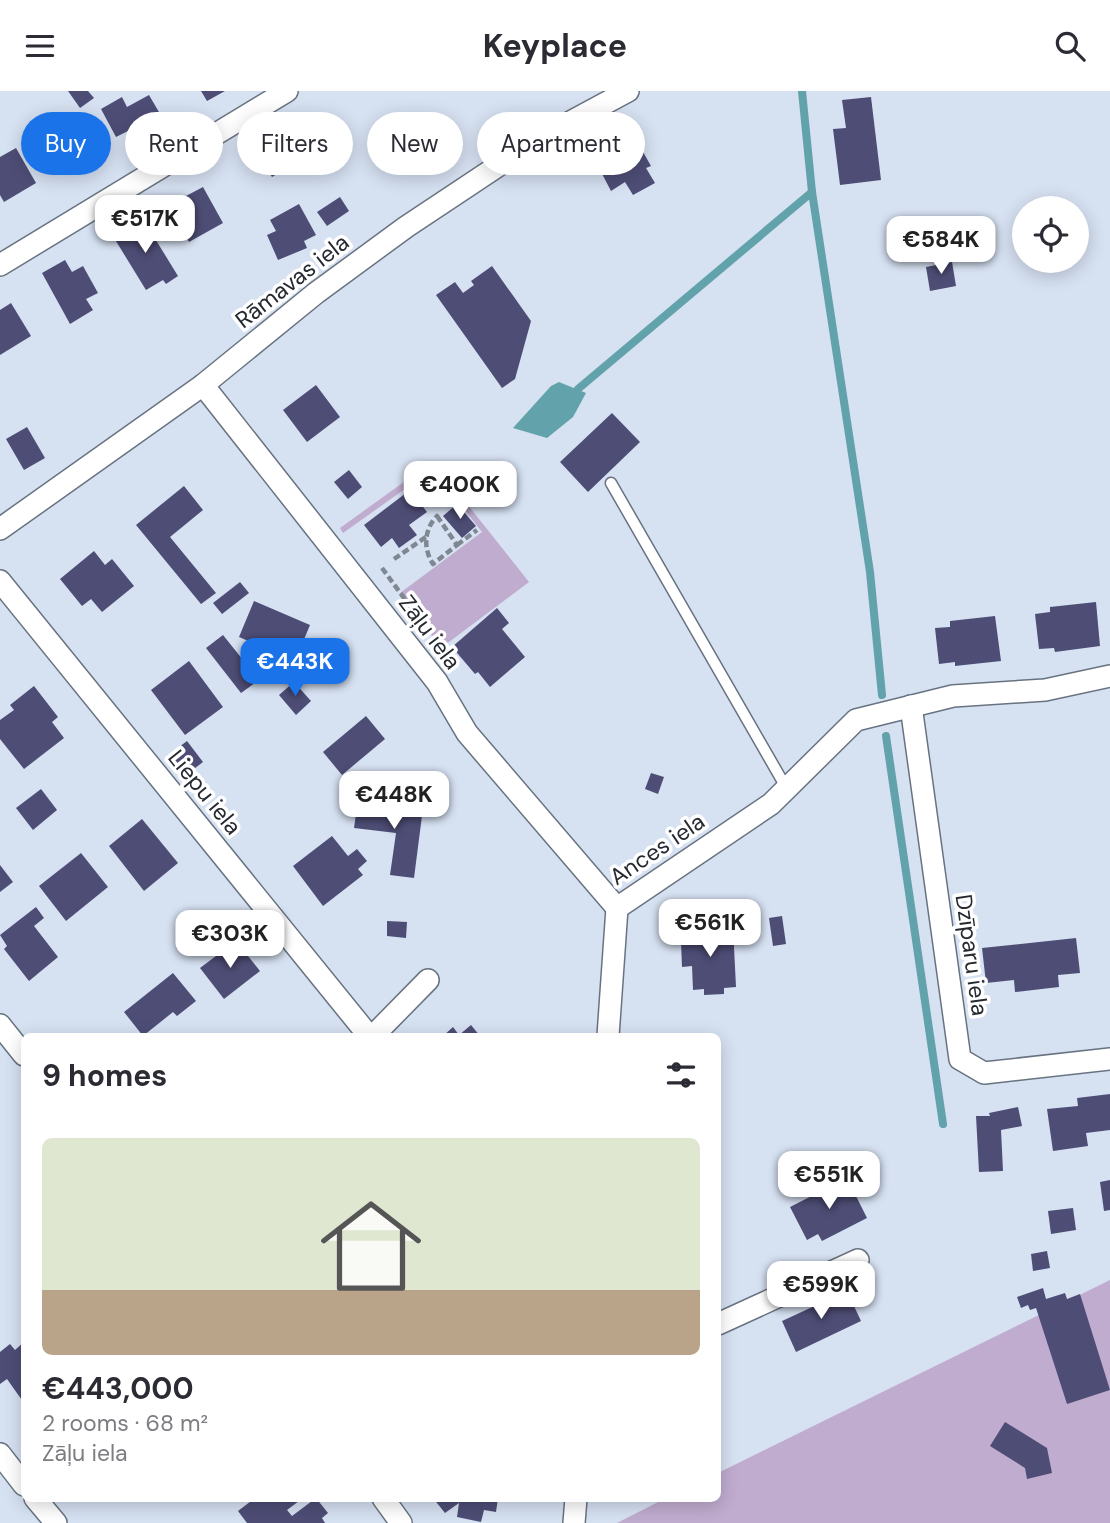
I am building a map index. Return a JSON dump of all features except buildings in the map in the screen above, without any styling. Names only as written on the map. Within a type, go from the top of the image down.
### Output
[{"type":"street","points":[[0,265],[287,91]]},
{"type":"street","name":"Rāmavas iela","points":[[0,530],[203,385],[316,293],[406,227],[537,140],[628,91]]},
{"type":"street","name":"Zāļu iela","points":[[203,385],[437,682],[467,733],[617,908]]},
{"type":"street","name":"Liepu iela","points":[[0,581],[369,1033]]},
{"type":"street","name":"Ances iela","points":[[608,1033],[617,908],[771,804],[856,720],[953,696],[1045,690],[1110,676]]},
{"type":"street","name":"Dzīparu iela","points":[[911,706],[960,1059],[984,1073],[1110,1059]]},
{"type":"street","name":"Liepu iela","points":[[374,1033],[428,980]]},
{"type":"street","points":[[0,1025],[21,1051]]},
{"type":"street","points":[[721,1323],[858,1261]]},
{"type":"street","points":[[0,1454],[21,1481]]},
{"type":"street","points":[[38,1502],[56,1523]]},
{"type":"street","points":[[386,1502],[401,1523]]},
{"type":"street","points":[[574,1523],[576,1502]]},
{"type":"lane","points":[[611,483],[792,785]]},
{"type":"path","points":[[457,545],[436,514],[427,536],[426,553],[433,564],[477,530]]},
{"type":"path","points":[[394,559],[427,536]]},
{"type":"path","points":[[382,568],[423,624]]},
{"type":"shaded area","points":[[559,382],[586,393],[573,417],[547,438],[513,428],[551,386]]},
{"type":"shaded area","points":[[433,461],[529,582],[441,648],[400,593],[482,532],[433,469],[343,533],[340,528]]},
{"type":"shaded area","points":[[1110,1280],[1110,1523],[617,1523],[658,1502],[721,1502],[721,1472]]},
{"type":"waterway","points":[[802,91],[812,192],[870,572],[882,695]]},
{"type":"waterway","points":[[578,389],[812,192]]},
{"type":"waterway","points":[[886,736],[943,1124]]}]
